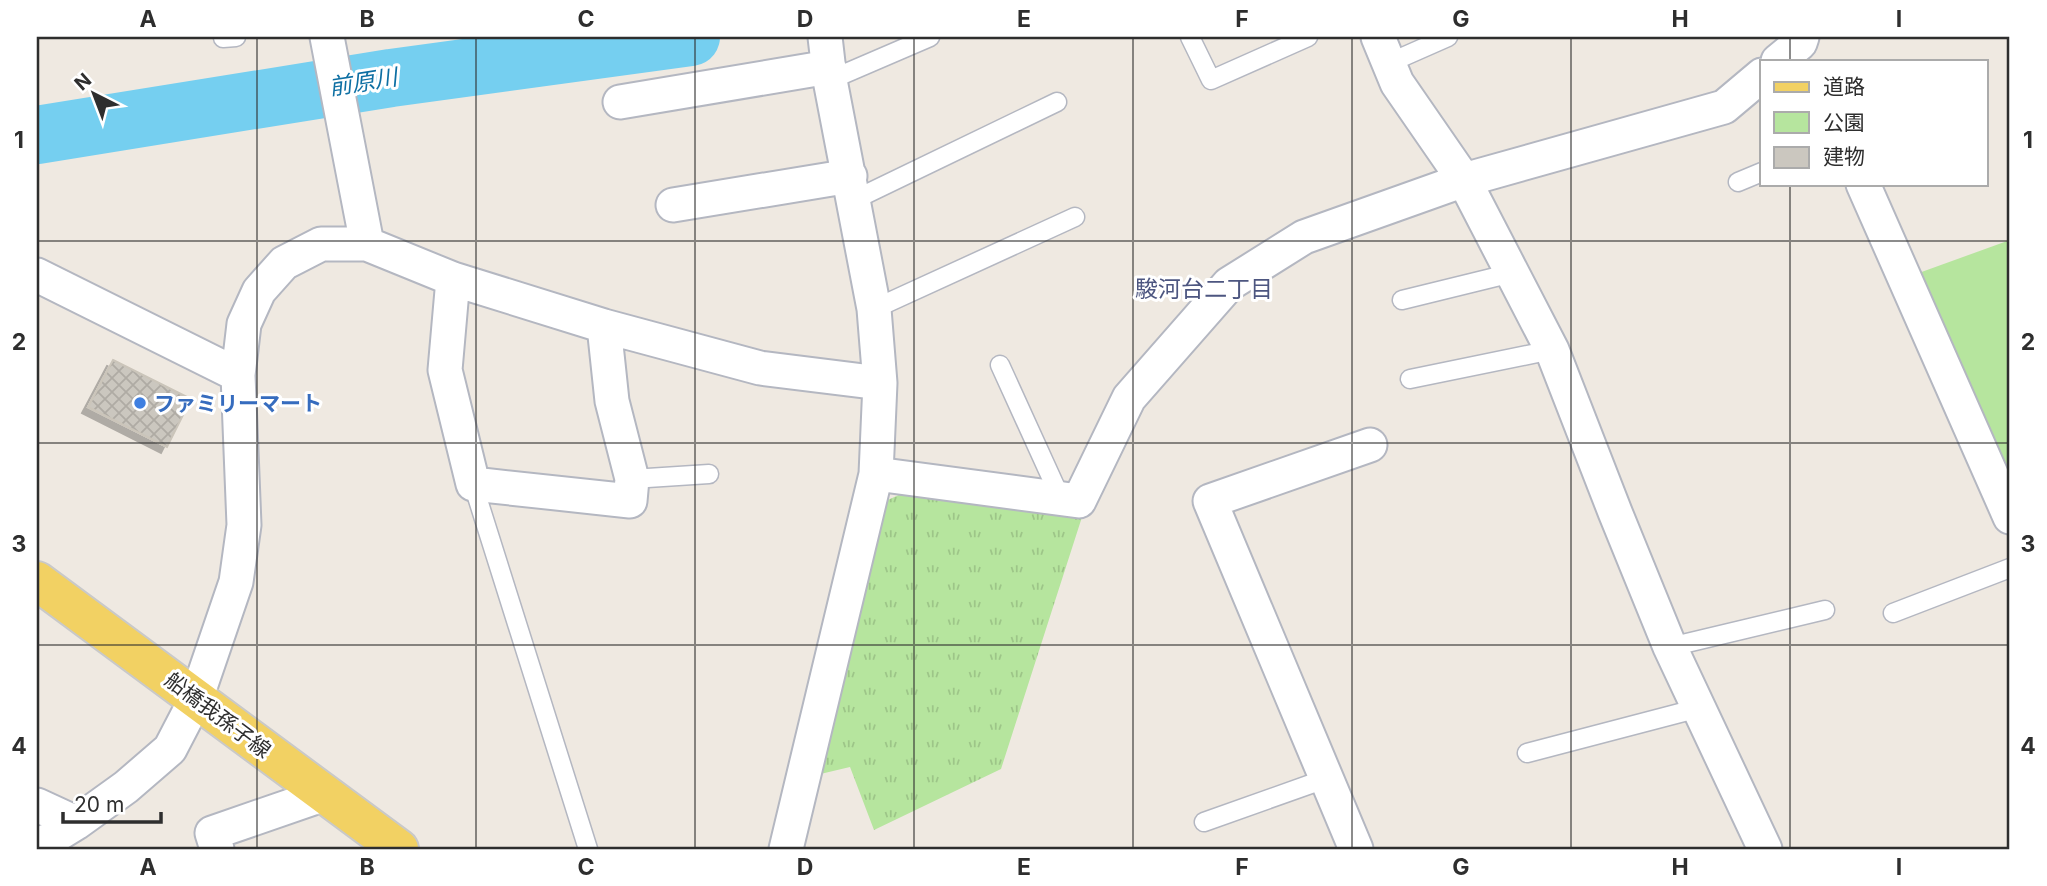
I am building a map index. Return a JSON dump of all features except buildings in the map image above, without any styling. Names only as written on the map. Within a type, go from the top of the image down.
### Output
[{"type":"main road","name":"船橋我孫子線","points":[[37,581],[399,849]]},
{"type":"street","points":[[327,37],[367,244]]},
{"type":"street","points":[[1383,50],[1397,83],[1464,180],[1552,350],[1670,647],[1765,849]]},
{"type":"street","points":[[620,102],[828,61],[874,309],[880,383],[876,474],[786,849]]},
{"type":"street","points":[[876,474],[1079,501],[1129,398],[1229,284],[1304,237],[1464,180],[1724,107],[1760,72]]},
{"type":"street","points":[[1864,186],[2010,517]]},
{"type":"street","points":[[673,205],[852,188]]},
{"type":"street","points":[[37,847],[126,787],[170,749],[196,699],[236,582],[244,525],[238,375],[244,324],[259,291],[284,263],[321,244],[367,244],[453,279],[604,326],[761,368],[880,383]]},
{"type":"street","points":[[37,275],[238,375]]},
{"type":"street","points":[[453,279],[445,370],[473,484],[630,501],[632,479],[612,401],[604,326]]},
{"type":"street","points":[[1356,849],[1210,501],[1370,445]]},
{"type":"street","points":[[217,849],[212,832],[325,794]]},
{"type":"street","points":[[37,805],[76,822]]},
{"type":"lane","points":[[828,61],[930,37]]},
{"type":"lane","points":[[1190,37],[1211,80],[1308,37]]},
{"type":"lane","points":[[1383,50],[1447,37]]},
{"type":"lane","points":[[852,188],[1057,102]]},
{"type":"lane","points":[[1738,182],[1760,173]]},
{"type":"lane","points":[[874,309],[1075,217]]},
{"type":"lane","points":[[1402,300],[1512,273]]},
{"type":"lane","points":[[1410,379],[1552,350]]},
{"type":"lane","points":[[1000,365],[1061,499]]},
{"type":"lane","points":[[632,479],[709,474]]},
{"type":"lane","points":[[473,484],[587,849]]},
{"type":"lane","points":[[1893,614],[2010,568]]},
{"type":"lane","points":[[1670,647],[1825,610]]},
{"type":"lane","points":[[1527,753],[1699,708]]},
{"type":"lane","points":[[1204,822],[1325,779]]},
{"type":"green space","points":[[2010,240],[2010,480],[1916,274]]},
{"type":"green space","points":[[903,493],[1082,517],[1001,769],[874,830],[850,767],[812,776],[877,505]]},
{"type":"waterway","name":"前原川","points":[[37,135],[391,78],[691,37]]},
{"type":"place","name":"ファミリーマート","points":[[140,403]]},
{"type":"district","name":"駿河台二丁目","points":[[1204,289]]}]
